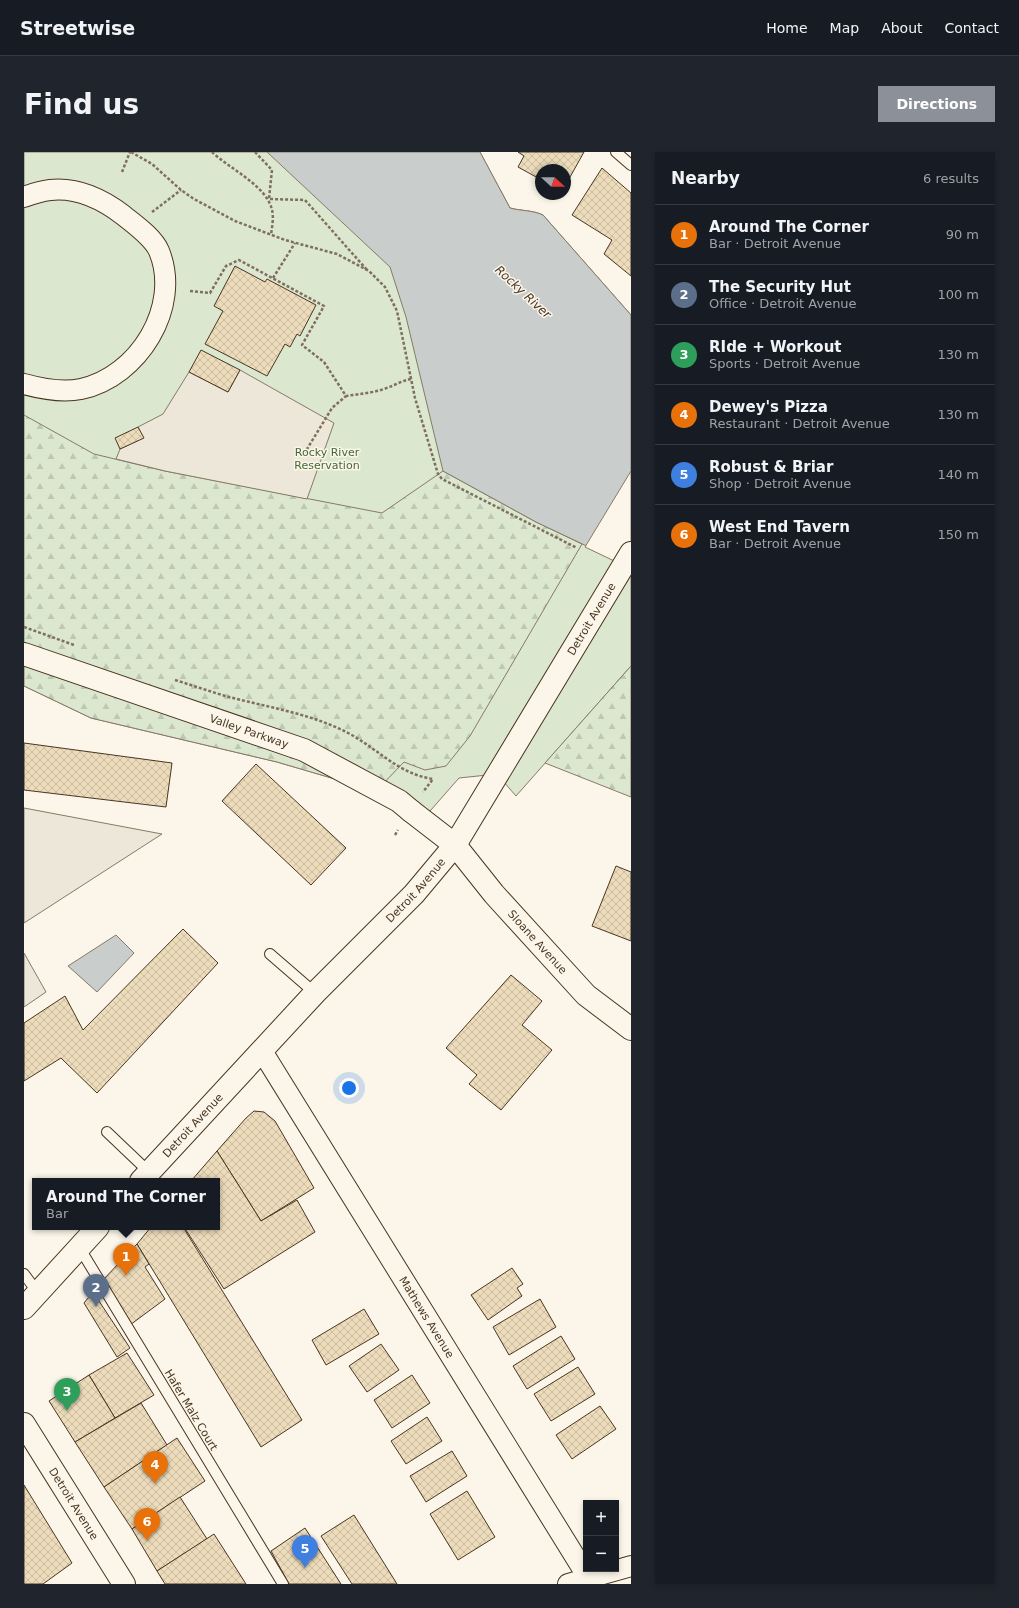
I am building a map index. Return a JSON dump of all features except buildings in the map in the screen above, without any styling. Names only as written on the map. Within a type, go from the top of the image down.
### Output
[{"type":"main road","name":"Detroit Avenue","points":[[145,1176],[315,993],[414,894],[455,845],[631,553]]},
{"type":"main road","name":"Valley Parkway","points":[[24,654],[304,750],[399,801],[455,845]]},
{"type":"main road","name":"Sloane Avenue","points":[[455,845],[494,894],[586,995],[631,1029]]},
{"type":"main road","points":[[31,1300],[95,1230]]},
{"type":"main road","name":"Detroit Avenue","points":[[24,1425],[124,1584]]},
{"type":"street","points":[[24,197],[51,190],[83,193],[108,204],[135,225],[158,250],[166,285],[158,322],[138,354],[110,378],[80,389],[45,390],[24,384]]},
{"type":"street","name":"Mathews Avenue","points":[[262,1051],[590,1581]]},
{"type":"street","points":[[568,1584],[590,1581],[631,1566]]},
{"type":"lane","points":[[616,152],[631,165]]},
{"type":"lane","points":[[270,954],[315,993]]},
{"type":"lane","points":[[107,1132],[145,1176]]},
{"type":"lane","name":"Hafer Malz Court","points":[[79,1247],[283,1584]]},
{"type":"lane","points":[[24,1274],[31,1300]]},
{"type":"path","points":[[122,172],[131,152],[152,164],[181,190],[235,221],[295,243],[337,254],[369,272]]},
{"type":"path","points":[[212,152],[223,162],[260,189],[269,199],[273,211],[271,235]]},
{"type":"path","points":[[255,152],[272,170],[269,199]]},
{"type":"path","points":[[135,225],[181,190]]},
{"type":"path","points":[[269,199],[305,200],[369,272],[385,287],[396,311],[411,379],[438,474],[442,479],[577,548]]},
{"type":"path","points":[[273,278],[295,243]]},
{"type":"path","points":[[190,291],[210,293],[226,266],[239,260],[324,306],[302,345],[324,362],[346,396]]},
{"type":"path","points":[[304,454],[332,408],[346,396],[386,389],[397,382],[411,379]]},
{"type":"green space","name":"Rocky River Reservation","points":[[24,152],[480,152],[510,208],[535,212],[543,215],[631,315],[631,666],[516,796],[497,774],[459,778],[416,827],[376,791],[277,762],[91,718],[24,686]]},
{"type":"green space","points":[[24,415],[94,454],[165,471],[382,513],[443,471],[536,522],[582,544],[470,736],[446,766],[425,770],[404,762],[376,791],[277,762],[91,718],[24,686]]},
{"type":"green space","points":[[631,666],[631,797],[545,763]]},
{"type":"shaded area","points":[[240,370],[334,423],[307,499],[165,471],[116,459],[120,449],[143,438],[138,427],[163,414],[189,372],[228,392]]},
{"type":"shaded area","points":[[24,808],[162,834],[24,923]]},
{"type":"shaded area","points":[[24,953],[46,992],[24,1007]]},
{"type":"water","name":"Rocky River","points":[[267,152],[480,152],[510,208],[535,212],[543,215],[631,315],[631,567],[536,522],[443,471],[406,317],[390,267]]},
{"type":"water","points":[[116,935],[134,953],[97,992],[68,966]]},
{"type":"pier","points":[[631,471],[631,569],[585,547]]},
{"type":"place","name":"Around The Corner","points":[[126,1276]]},
{"type":"place","name":"The Security Hut","points":[[96,1307]]},
{"type":"place","name":"RIde + Workout","points":[[67,1411]]},
{"type":"place","name":"Dewey's Pizza","points":[[155,1484]]},
{"type":"place","name":"West End Tavern","points":[[147,1541]]},
{"type":"place","name":"Robust & Briar","points":[[305,1568]]}]
